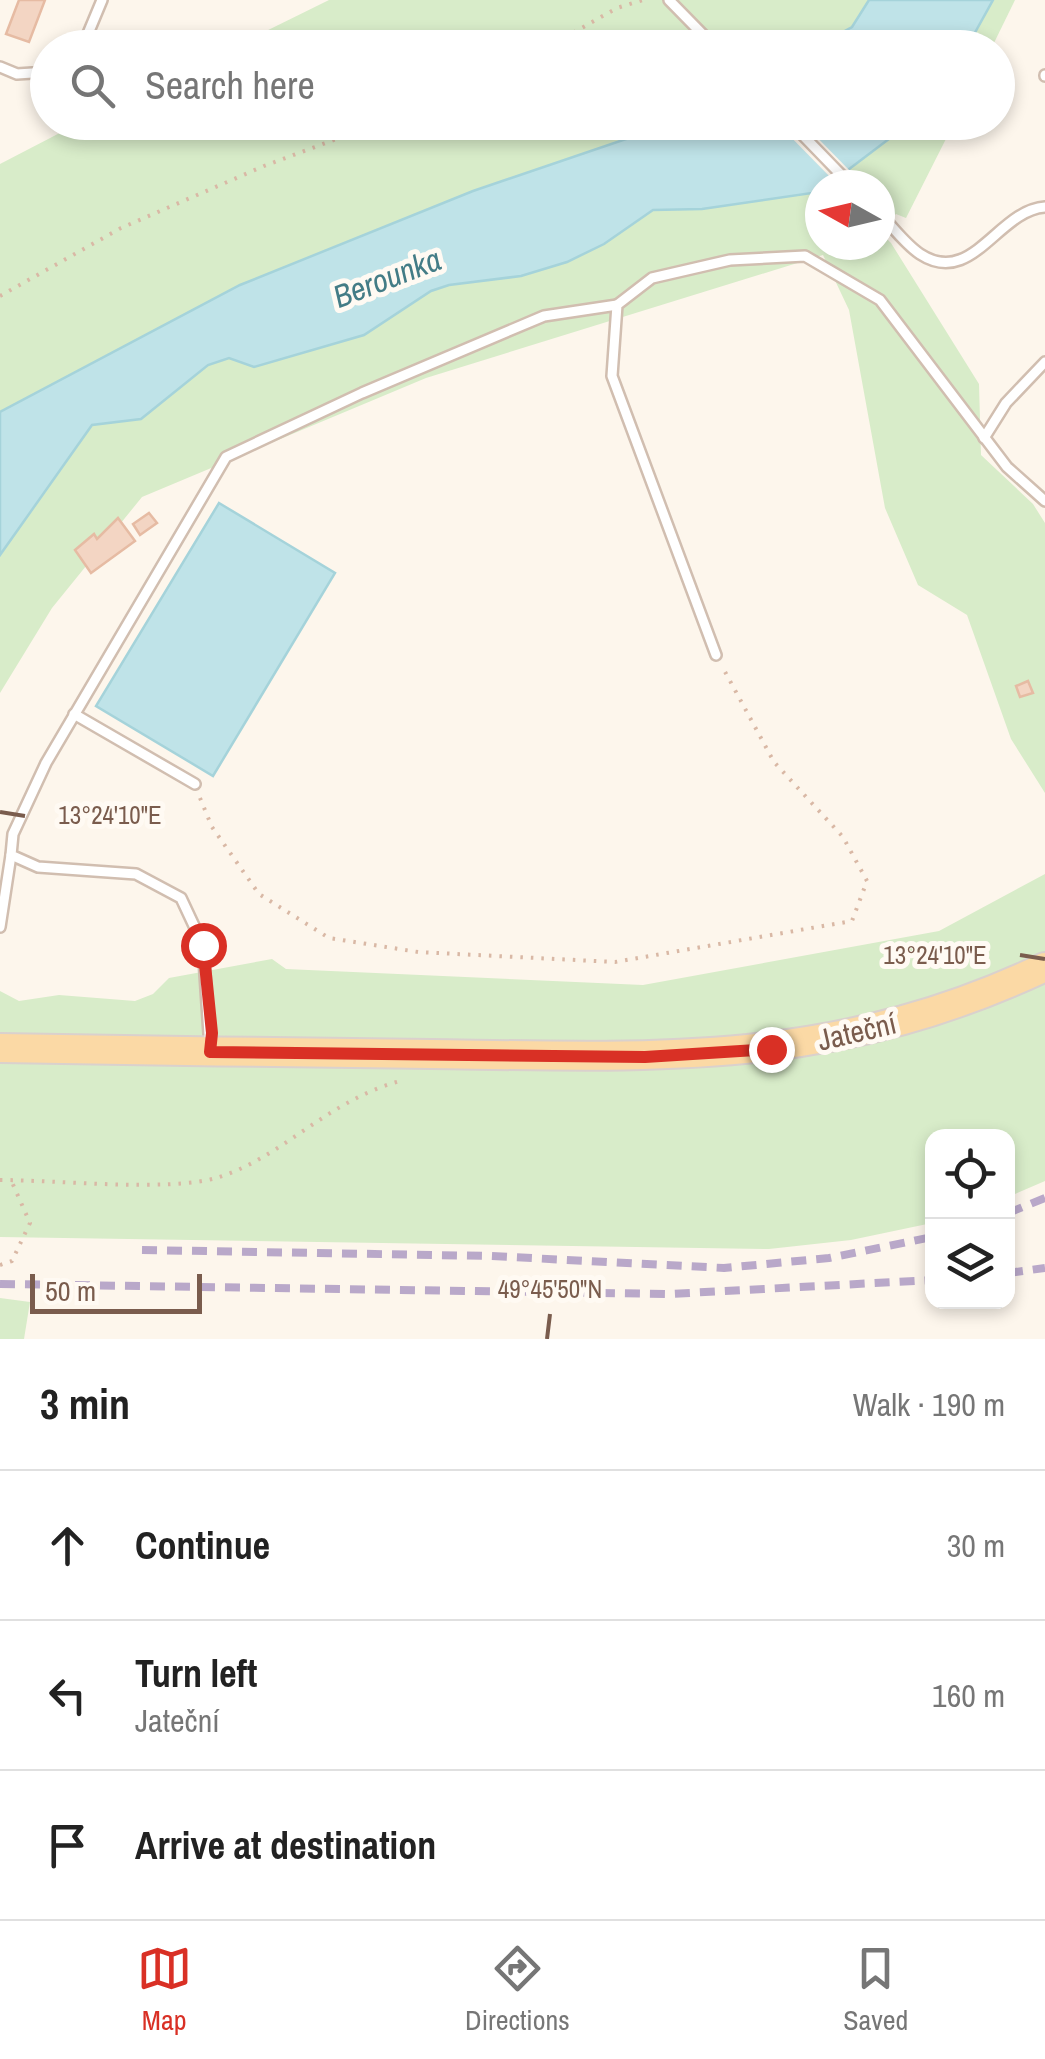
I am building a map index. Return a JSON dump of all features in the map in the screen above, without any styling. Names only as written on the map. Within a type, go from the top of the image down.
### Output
[{"type":"main road","name":"Jateční","points":[[12,1048],[645,1057],[737,1053],[838,1038],[899,1023],[952,1007],[1045,966]]},
{"type":"lane","points":[[90,30],[102,0]]},
{"type":"lane","points":[[669,0],[698,30]]},
{"type":"lane","points":[[0,67],[17,74],[30,73]]},
{"type":"lane","points":[[808,140],[837,170]]},
{"type":"lane","points":[[895,228],[925,257],[950,263],[975,254],[1018,215],[1045,207]]},
{"type":"lane","points":[[0,927],[13,834],[74,714],[226,457],[362,392],[544,316],[617,305],[652,278],[730,260],[805,256],[880,300],[1007,467],[1045,500]]},
{"type":"lane","points":[[617,305],[612,376],[716,656]]},
{"type":"lane","points":[[984,438],[1006,403],[1045,362]]},
{"type":"lane","points":[[74,714],[195,784]]},
{"type":"lane","points":[[12,856],[38,867],[136,874],[181,898],[203,945],[212,1033],[210,1052]]},
{"type":"path","points":[[578,30],[617,8],[643,0]]},
{"type":"path","points":[[0,296],[121,228],[334,140]]},
{"type":"path","points":[[195,784],[212,827],[259,894],[329,938],[418,952],[616,962],[852,921],[867,881],[843,837],[774,762],[716,656]]},
{"type":"path","points":[[0,1180],[180,1182]]},
{"type":"path","points":[[0,1265],[12,1261],[30,1223],[10,1180]]},
{"type":"green space","points":[[329,0],[869,0],[846,30],[268,30]]},
{"type":"green space","points":[[993,0],[1015,0],[1000,30],[976,30]]},
{"type":"green space","points":[[46,140],[623,140],[473,191],[240,285],[0,412],[0,164]]},
{"type":"green space","points":[[887,140],[945,140],[906,218],[896,214],[895,170],[847,170]]},
{"type":"green space","points":[[805,193],[807,260],[426,378],[142,497],[52,608],[0,693],[0,555],[92,425],[141,419],[208,365],[229,358],[254,367],[364,335],[431,291],[521,276],[567,262],[604,244],[653,210],[702,209]]},
{"type":"green space","points":[[895,249],[979,384],[981,455],[1033,504],[1045,523],[1045,793],[1011,739],[967,615],[918,585],[885,508],[849,310],[825,260],[895,260]]},
{"type":"green space","points":[[1045,874],[1045,1181],[1015,1194],[1015,1129],[925,1129],[925,1224],[851,1240],[769,1249],[0,1237],[0,991],[19,1001],[59,995],[135,1001],[153,994],[169,978],[272,959],[286,969],[643,985],[939,931]]},
{"type":"green space","points":[[0,1298],[30,1302],[24,1339],[0,1339]]},
{"type":"water","points":[[869,0],[993,0],[976,30],[846,30]]},
{"type":"water","name":"Berounka","points":[[623,140],[888,140],[848,170],[805,170],[805,194],[702,209],[653,210],[604,244],[567,262],[521,276],[431,291],[364,335],[254,367],[229,358],[208,365],[141,419],[92,425],[0,555],[0,412],[240,285],[473,191]]},
{"type":"water","points":[[219,503],[335,573],[213,776],[96,706]]},
{"type":"pier","points":[[794,140],[820,140],[849,170],[823,170]]},
{"type":"building","points":[[19,0],[45,0],[34,30],[30,30],[29,42],[6,34]]},
{"type":"building","points":[[149,513],[157,523],[140,535],[133,524]]},
{"type":"building","points":[[118,518],[135,541],[91,573],[75,550],[94,534],[97,539]]},
{"type":"building","points":[[1028,681],[1033,693],[1020,697],[1016,686]]},
{"type":"railway","points":[[1015,1210],[1045,1198]]},
{"type":"railway","points":[[142,1250],[491,1256],[724,1268],[829,1258],[925,1238]]},
{"type":"railway","points":[[1015,1272],[1045,1268]]},
{"type":"railway","points":[[0,1284],[669,1294],[925,1280]]},
{"type":"route","points":[[203,945],[212,1033],[210,1052],[645,1057],[771,1049]]}]
